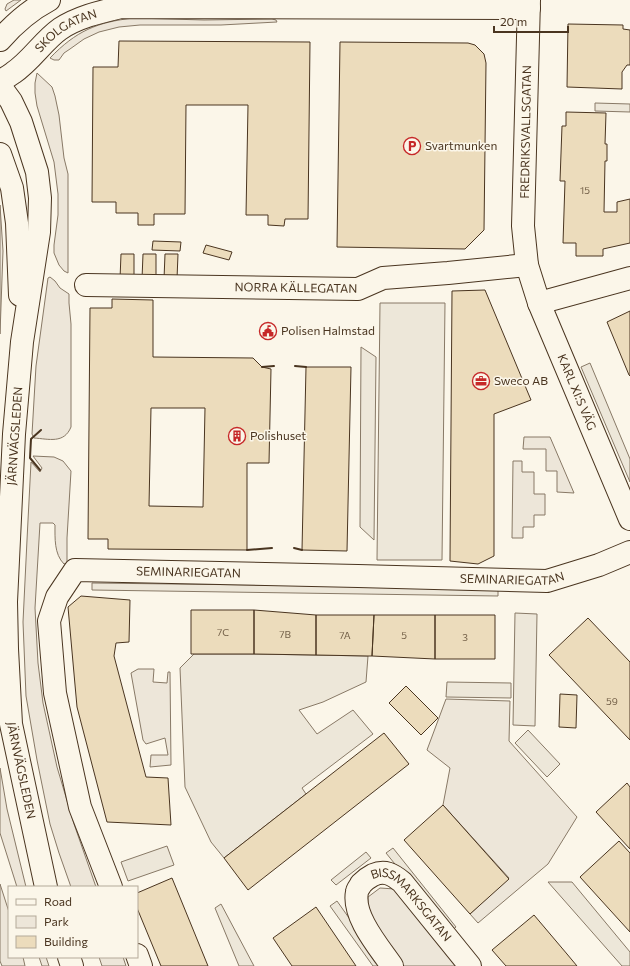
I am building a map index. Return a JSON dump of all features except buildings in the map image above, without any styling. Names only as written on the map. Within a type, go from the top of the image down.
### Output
[{"type":"main road","points":[[0,40],[8,30],[25,15],[49,0]]},
{"type":"main road","name":"SKOLGATAN","points":[[0,81],[14,73],[61,29],[80,18],[121,7],[529,4]]},
{"type":"main road","name":"FREDRIKSVALLSGATAN","points":[[527,265],[524,226],[529,4]]},
{"type":"main road","name":"JÄRNVÄGSLEDEN","points":[[0,86],[21,122],[37,172],[40,198],[39,232],[22,342],[14,434],[6,602],[11,724],[46,886]]},
{"type":"main road","name":"JÄRNVÄGSLEDEN","points":[[0,154],[12,188],[16,223],[22,342]]},
{"type":"main road","name":"NORRA KÄLLEGATAN","points":[[86,285],[358,289],[383,278],[527,265]]},
{"type":"main road","name":"KARL XI:S VÄG","points":[[527,265],[539,303],[630,519]]},
{"type":"main road","points":[[539,303],[630,278]]},
{"type":"main road","name":"SEMINARIEGATAN","points":[[111,886],[80,807],[55,693],[49,621],[56,596],[75,570],[342,575],[547,581],[599,565],[630,552]]},
{"type":"main road","name":"BISSMARKSGATAN","points":[[392,966],[364,925],[358,913],[356,902],[357,891],[363,882],[369,877],[377,874],[386,873],[394,876],[402,882],[470,966]]},
{"type":"green space","points":[[14,0],[21,0],[6,11],[5,9],[7,4]]},
{"type":"green space","points":[[134,18],[204,20],[272,19],[276,20],[277,22],[221,25],[140,25],[119,27],[99,32],[84,39],[64,53],[59,60],[50,58],[69,41],[88,29],[109,22]]},
{"type":"green space","points":[[37,73],[52,87],[59,115],[64,158],[68,174],[68,273],[59,265],[54,253],[58,215],[58,194],[54,162],[37,106],[35,83]]},
{"type":"green space","points":[[0,205],[3,251],[0,334]]},
{"type":"green space","points":[[50,277],[60,288],[69,294],[71,324],[71,427],[64,436],[56,439],[34,438],[32,434],[36,366],[48,278]]},
{"type":"green space","points":[[524,437],[550,437],[574,493],[557,492],[557,471],[546,471],[546,449],[523,449]]},
{"type":"green space","points":[[33,456],[54,457],[63,461],[71,471],[67,563],[64,564],[58,556],[55,540],[55,525],[53,523],[40,523],[35,608],[38,663],[43,703],[57,767],[74,824],[96,886],[71,886],[50,824],[26,696],[23,622],[31,462],[40,472],[42,468]]},
{"type":"green space","points":[[513,461],[522,461],[522,472],[534,472],[534,494],[545,494],[545,515],[534,515],[534,527],[523,527],[523,538],[512,538]]},
{"type":"green space","points":[[138,669],[154,669],[153,682],[167,683],[168,672],[170,672],[171,765],[150,767],[151,755],[168,755],[165,738],[146,744],[143,740],[131,673]]},
{"type":"green space","points":[[446,699],[510,701],[509,741],[577,817],[548,864],[478,923],[470,914],[509,878],[443,805],[450,768],[427,750]]},
{"type":"green space","points":[[0,768],[7,809],[26,886],[17,886],[0,833]]},
{"type":"green space","points":[[0,884],[8,909],[8,958],[23,958],[25,966],[2,966],[0,961]]},
{"type":"green space","points":[[380,888],[395,889],[456,966],[402,966],[368,917],[368,897]]},
{"type":"green space","points":[[39,958],[46,958],[49,966],[42,966]]},
{"type":"green space","points":[[99,958],[123,958],[126,966],[102,966]]},
{"type":"shaded area","points":[[595,103],[630,104],[630,112],[595,111]]},
{"type":"shaded area","points":[[380,303],[445,303],[442,560],[377,560]]},
{"type":"shaded area","points":[[361,347],[376,357],[374,540],[360,527]]},
{"type":"shaded area","points":[[590,363],[630,459],[630,482],[581,367]]},
{"type":"shaded area","points":[[92,583],[498,588],[498,596],[92,590]]},
{"type":"shaded area","points":[[515,613],[537,614],[535,726],[513,725]]},
{"type":"shaded area","points":[[194,654],[368,656],[366,682],[323,702],[299,710],[317,734],[353,710],[373,734],[302,788],[306,794],[224,858],[211,842],[185,787],[180,668]]},
{"type":"shaded area","points":[[447,682],[511,683],[511,698],[446,697]]},
{"type":"shaded area","points":[[528,730],[560,764],[547,777],[515,743]]},
{"type":"shaded area","points":[[167,846],[174,865],[128,881],[121,862]]},
{"type":"shaded area","points":[[393,848],[456,927],[450,932],[386,853]]},
{"type":"shaded area","points":[[366,852],[371,858],[336,885],[331,880]]},
{"type":"shaded area","points":[[548,882],[572,882],[630,952],[630,966],[622,966]]},
{"type":"shaded area","points":[[337,901],[383,966],[373,966],[330,906]]},
{"type":"shaded area","points":[[221,904],[254,966],[239,966],[215,908]]},
{"type":"wall","points":[[262,367],[274,366]]},
{"type":"wall","points":[[295,366],[306,367]]},
{"type":"wall","points":[[40,470],[30,458],[31,439],[41,430]]},
{"type":"wall","points":[[247,550],[272,548]]},
{"type":"wall","points":[[294,548],[302,550]]},
{"type":"place","name":"Svartmunken","points":[[412,146]]},
{"type":"place","name":"Polisen Halmstad","points":[[268,331]]},
{"type":"place","name":"Sweco AB","points":[[481,381]]},
{"type":"place","name":"Polishuset","points":[[237,436]]}]
